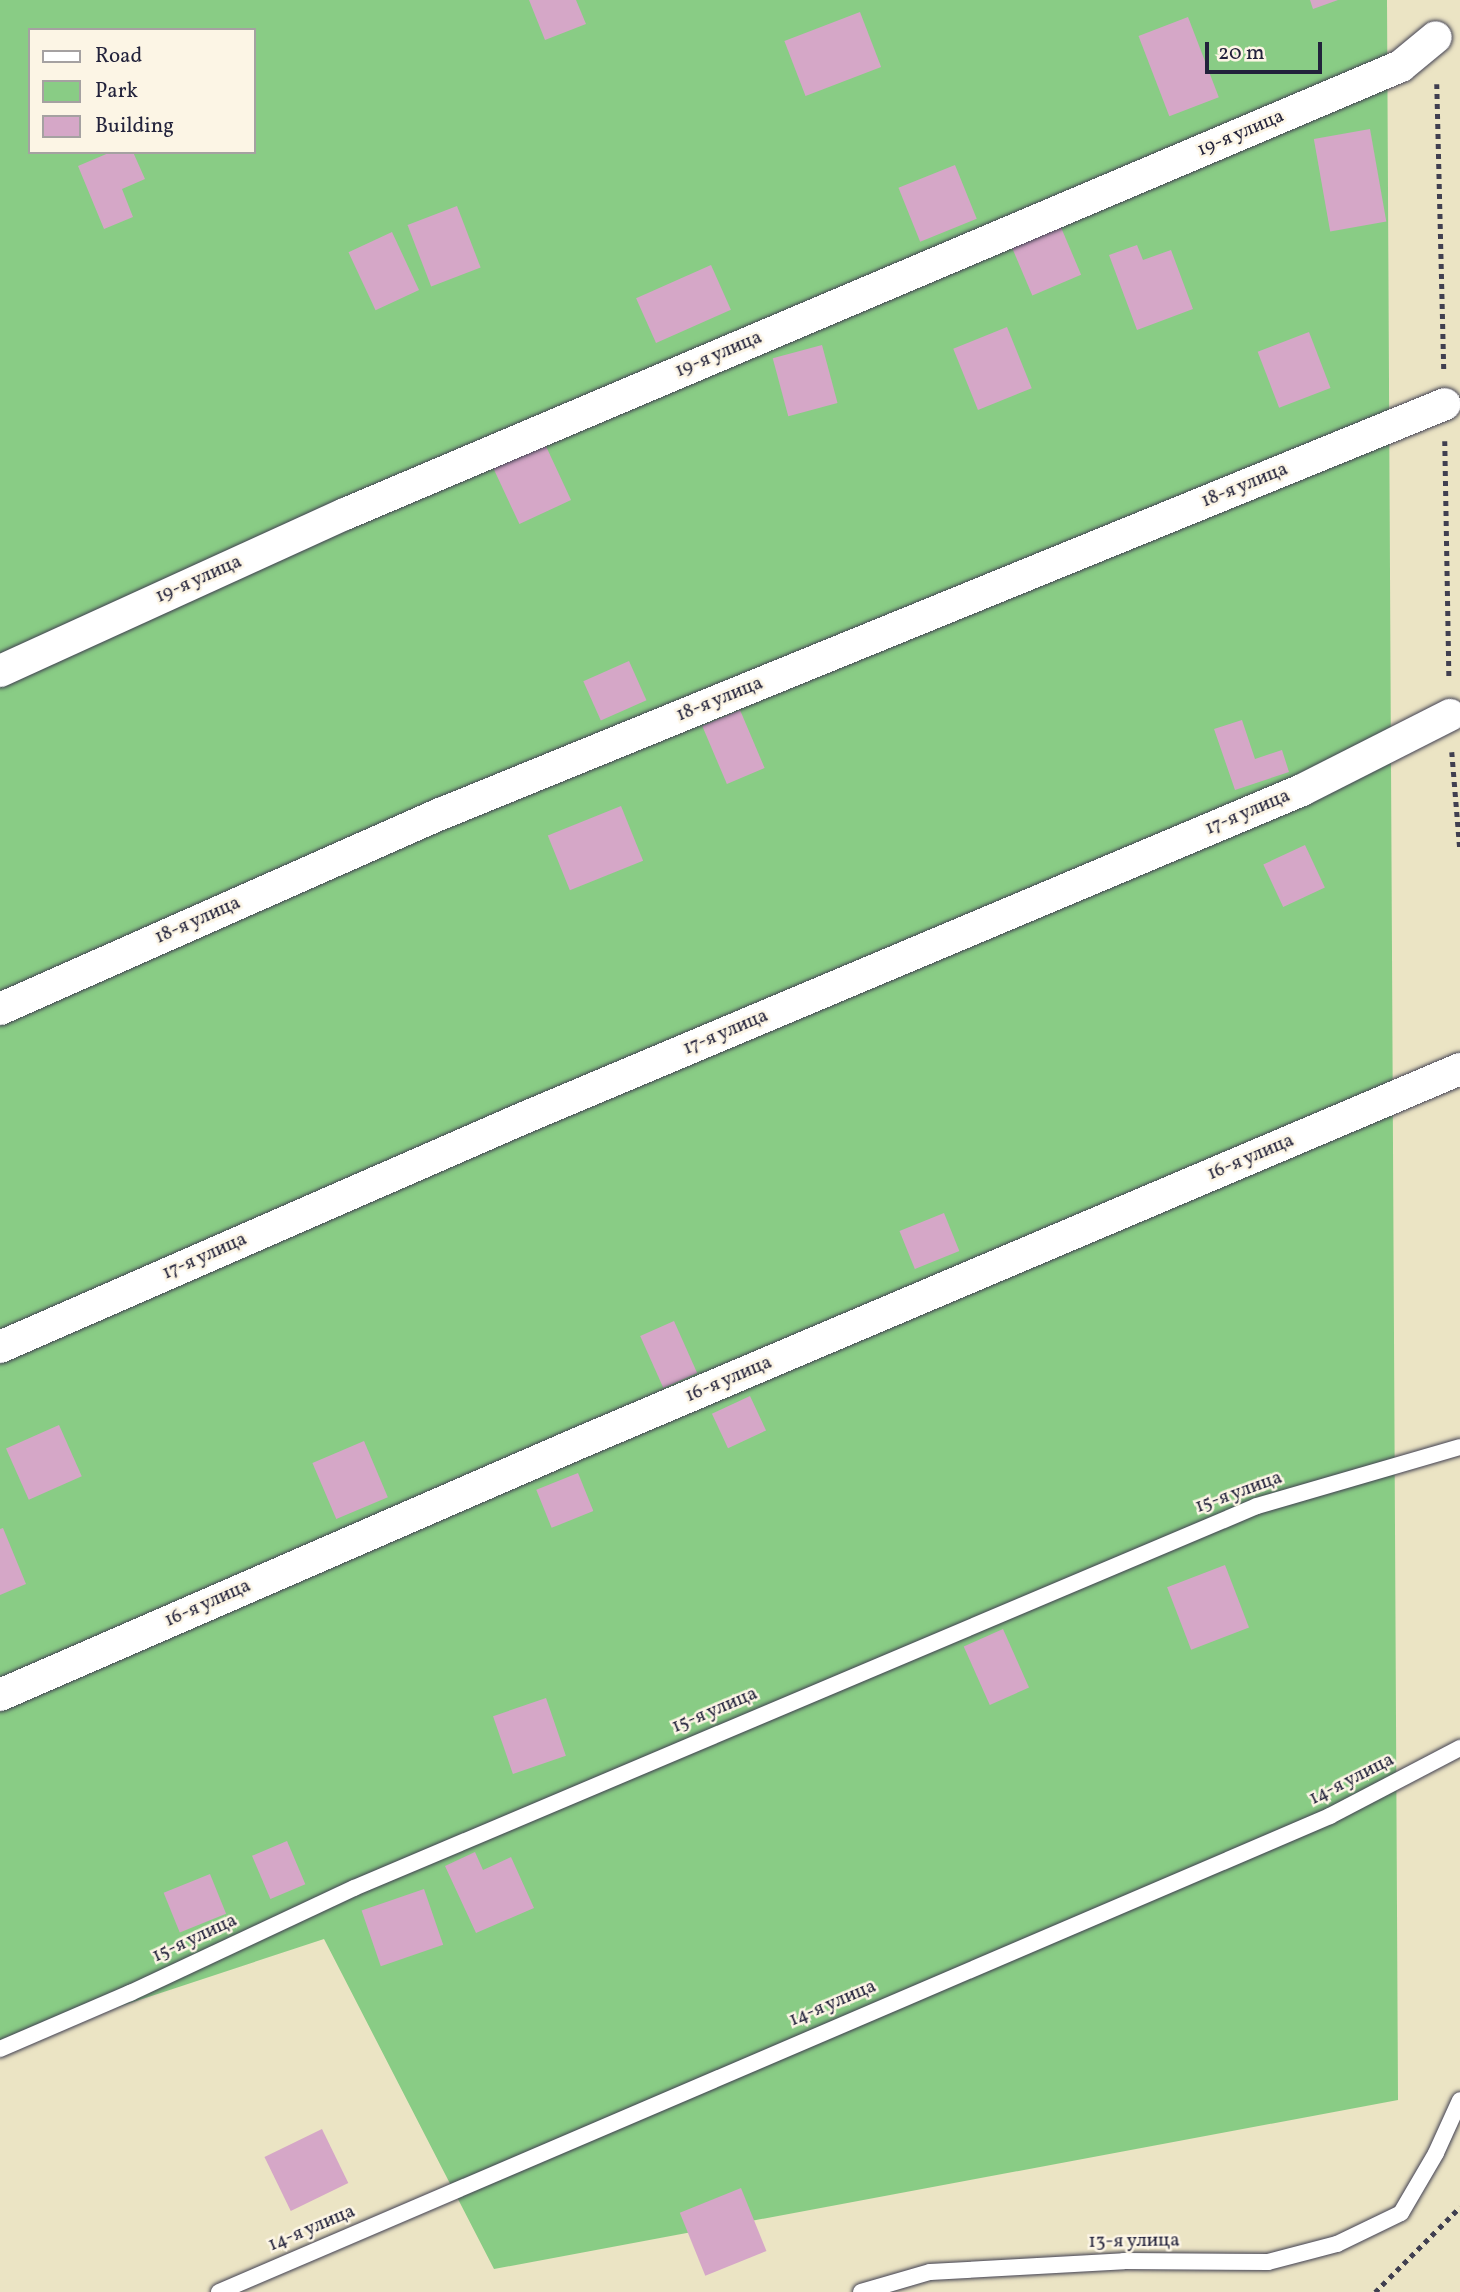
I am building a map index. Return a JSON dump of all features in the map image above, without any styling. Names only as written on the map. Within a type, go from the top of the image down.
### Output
[{"type":"street","name":"19-я улица","points":[[0,671],[345,514],[1401,66],[1436,37]]},
{"type":"street","name":"18-я улица","points":[[0,1009],[443,813],[1444,404]]},
{"type":"street","name":"17-я улица","points":[[0,1347],[519,1120],[1302,790],[1450,715]]},
{"type":"street","name":"16-я улица","points":[[0,1695],[572,1446],[1460,1069]]},
{"type":"lane","name":"15-я улица","points":[[0,2049],[130,1993],[354,1888],[1257,1506],[1460,1447]]},
{"type":"lane","name":"14-я улица","points":[[219,2292],[1330,1816],[1460,1748]]},
{"type":"lane","name":"13-я улица","points":[[861,2292],[930,2272],[1124,2261],[1268,2262],[1337,2244],[1401,2213],[1436,2153],[1460,2100]]},
{"type":"path","points":[[1375,2292],[1460,2207]]},
{"type":"green space","points":[[0,0],[1387,0],[1398,2100],[494,2269],[324,1939],[0,2046]]},
{"type":"building","points":[[529,0],[576,0],[586,24],[545,40]]},
{"type":"building","points":[[1310,0],[1338,0],[1313,9]]},
{"type":"building","points":[[860,12],[881,67],[806,96],[784,41]]},
{"type":"building","points":[[1188,17],[1219,97],[1169,116],[1139,36]]},
{"type":"building","points":[[1370,129],[1386,222],[1330,231],[1314,139]]},
{"type":"building","points":[[106,154],[134,154],[145,179],[122,189],[133,217],[104,229],[78,166]]},
{"type":"building","points":[[955,165],[977,219],[920,242],[898,188]]},
{"type":"building","points":[[457,206],[481,268],[431,287],[408,225]]},
{"type":"building","points":[[1060,225],[1081,275],[1032,295],[1011,246]]},
{"type":"building","points":[[392,232],[419,290],[376,310],[348,252]]},
{"type":"building","points":[[1137,245],[1143,260],[1171,250],[1193,309],[1137,330],[1109,255]]},
{"type":"building","points":[[711,265],[731,310],[656,343],[636,298]]},
{"type":"building","points":[[1007,327],[1032,388],[978,410],[953,349]]},
{"type":"building","points":[[1309,332],[1331,388],[1279,408],[1258,352]]},
{"type":"building","points":[[822,345],[838,403],[788,416],[773,358]]},
{"type":"building","points":[[544,442],[571,500],[519,524],[492,466]]},
{"type":"building","points":[[629,661],[646,700],[601,721],[583,681]]},
{"type":"building","points":[[740,710],[765,768],[727,784],[702,726]]},
{"type":"building","points":[[1242,720],[1255,759],[1282,750],[1289,772],[1235,790],[1214,729]]},
{"type":"building","points":[[621,806],[643,861],[570,890],[548,836]]},
{"type":"building","points":[[1305,845],[1325,888],[1283,907],[1263,864]]},
{"type":"building","points":[[944,1213],[959,1251],[915,1269],[899,1231]]},
{"type":"building","points":[[674,1321],[697,1373],[663,1388],[640,1336]]},
{"type":"building","points":[[750,1396],[766,1430],[728,1448],[712,1414]]},
{"type":"building","points":[[59,1425],[82,1476],[29,1500],[6,1449]]},
{"type":"building","points":[[364,1441],[388,1497],[336,1519],[312,1463]]},
{"type":"building","points":[[578,1473],[593,1511],[552,1528],[536,1490]]},
{"type":"building","points":[[3,1528],[26,1584],[0,1595],[0,1529]]},
{"type":"building","points":[[1225,1565],[1249,1628],[1191,1650],[1167,1587]]},
{"type":"building","points":[[1003,1629],[1029,1687],[990,1705],[964,1646]]},
{"type":"building","points":[[546,1698],[566,1756],[513,1774],[493,1716]]},
{"type":"building","points":[[287,1841],[305,1884],[270,1899],[252,1856]]},
{"type":"building","points":[[475,1852],[483,1870],[511,1857],[534,1908],[476,1933],[445,1866]]},
{"type":"building","points":[[210,1874],[226,1914],[180,1933],[164,1893]]},
{"type":"building","points":[[424,1889],[443,1945],[381,1966],[362,1910]]},
{"type":"building","points":[[322,2129],[348,2183],[291,2211],[264,2157]]},
{"type":"building","points":[[741,2188],[766,2251],[705,2276],[680,2213]]}]
